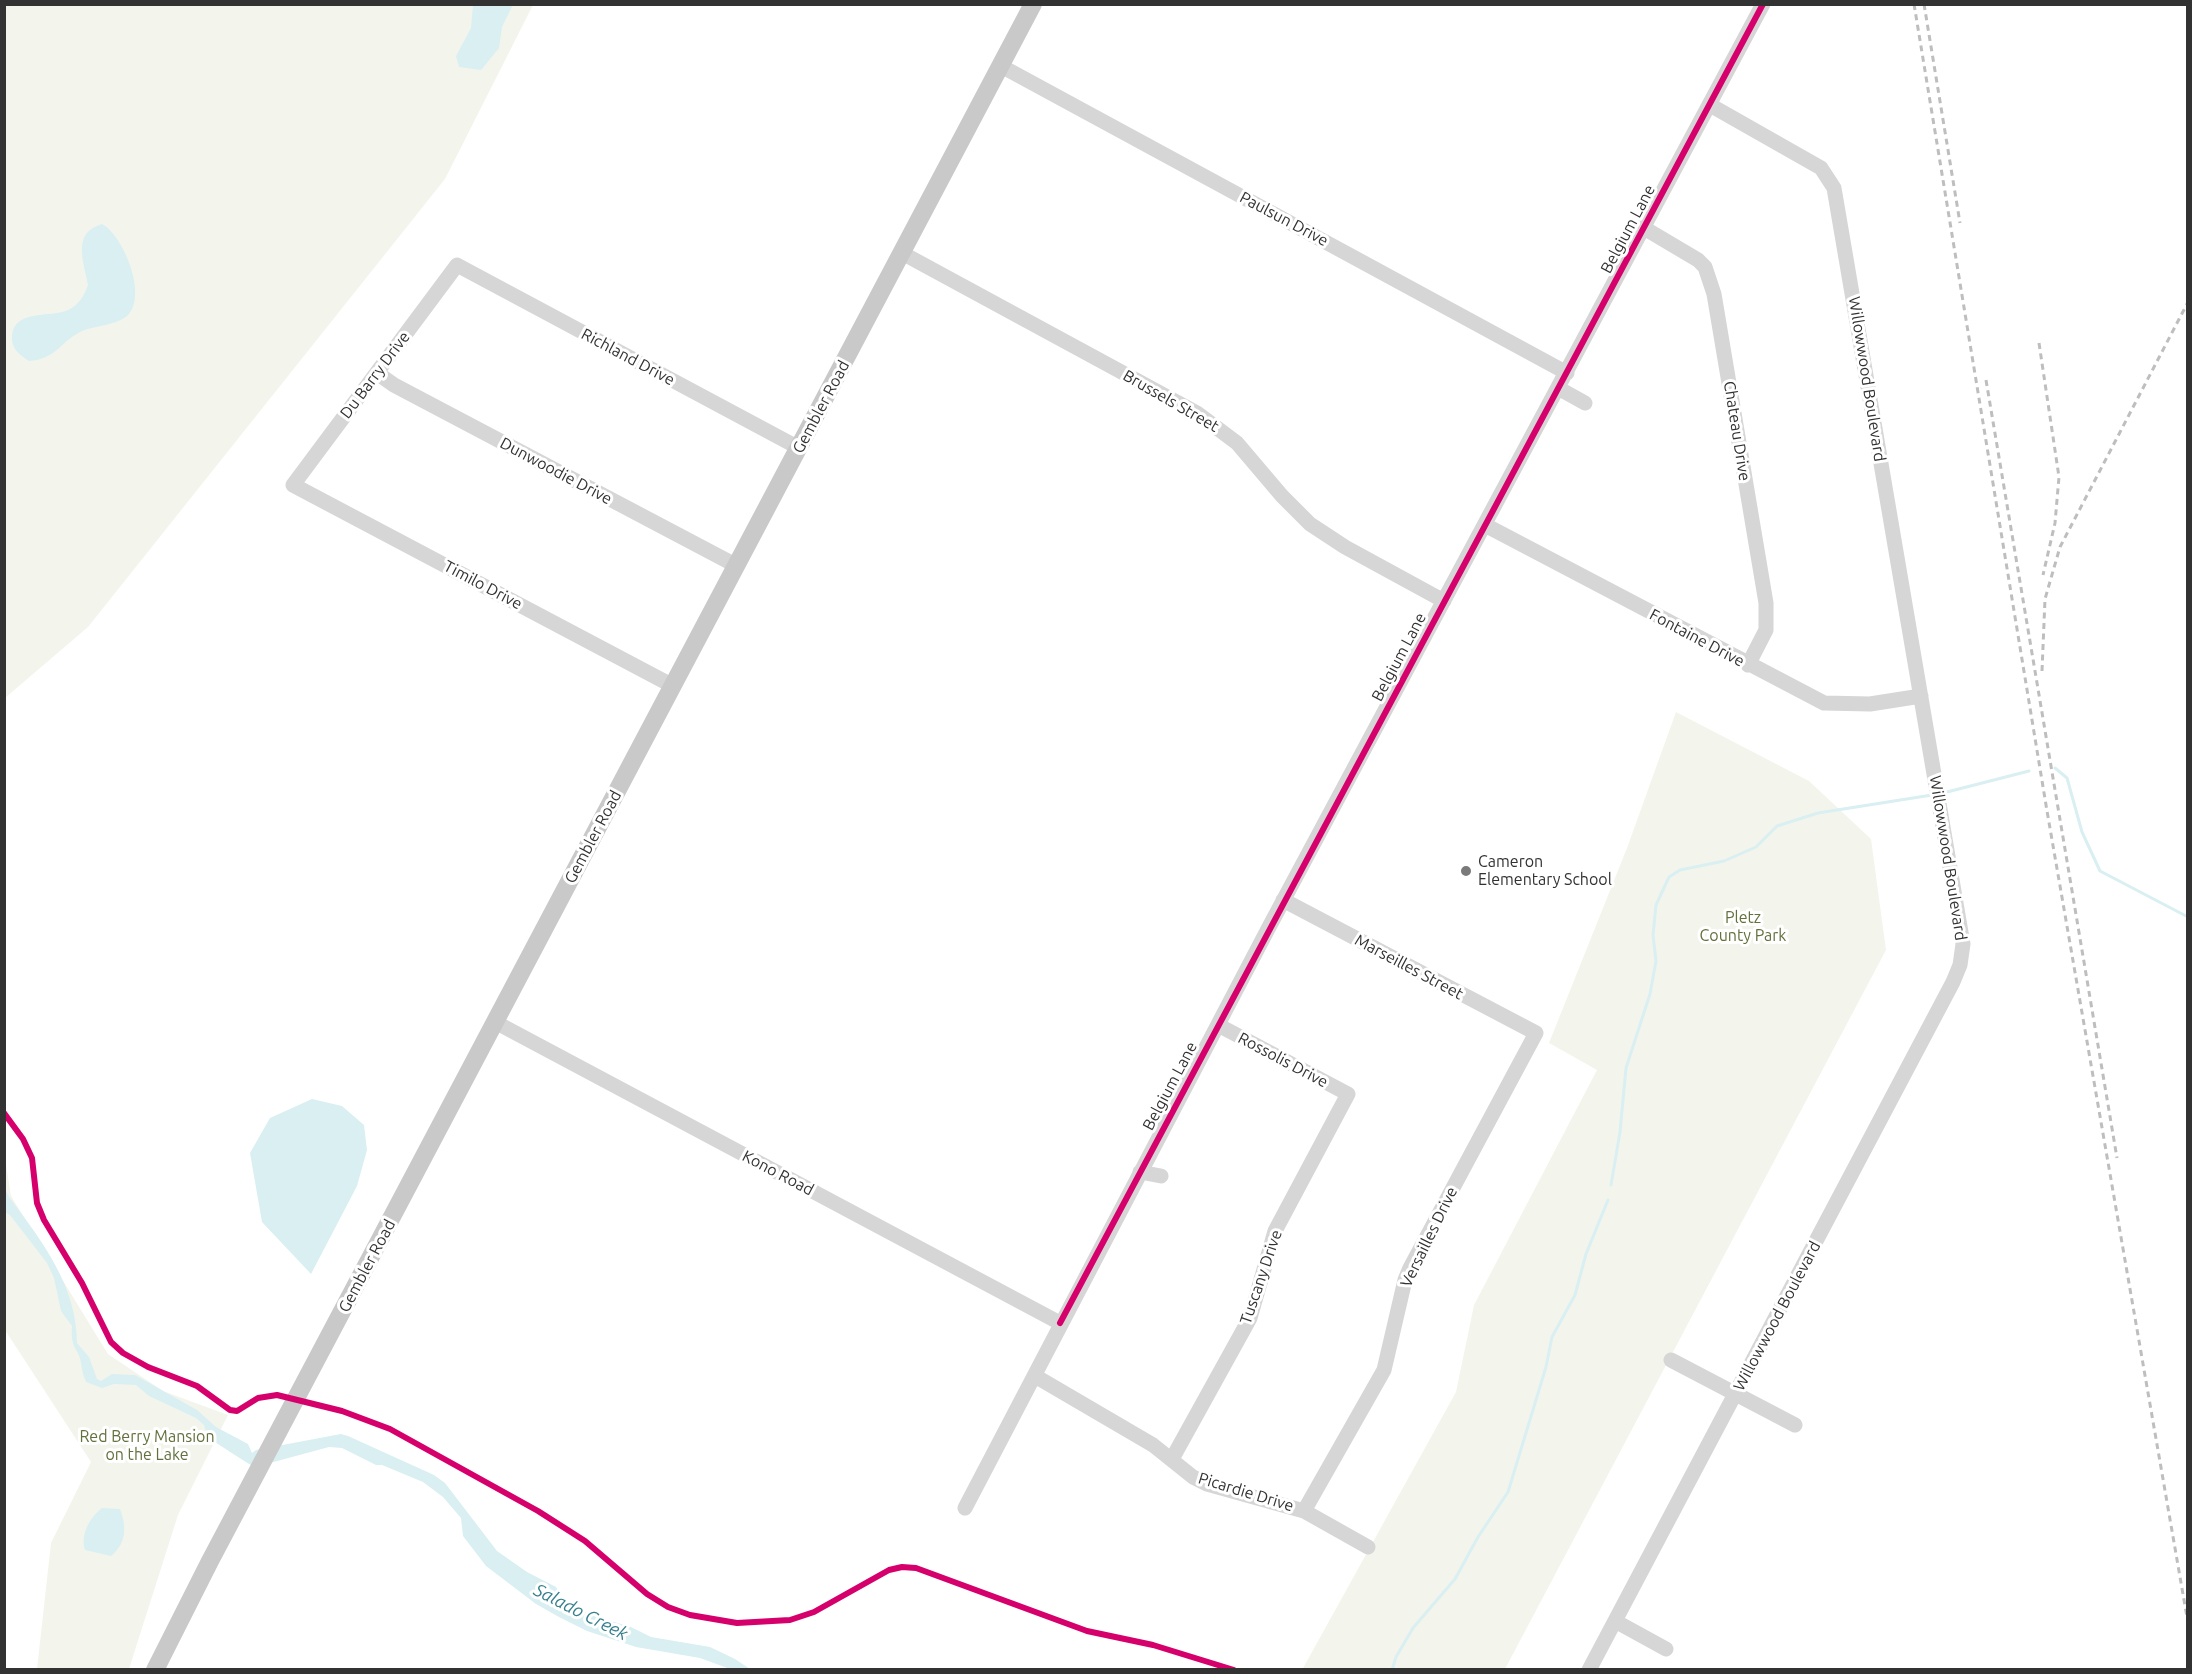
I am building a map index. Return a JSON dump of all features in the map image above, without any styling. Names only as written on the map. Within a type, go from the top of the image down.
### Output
[{"type":"main road","name":"Gembler Road","points":[[155,1670],[210,1561],[1033,4]]},
{"type":"street","name":"Belgium Lane","points":[[965,1508],[1283,900],[1763,4]]},
{"type":"street","name":"Paulsun Drive","points":[[1001,66],[1567,373]]},
{"type":"street","name":"Willowwood Boulevard","points":[[1589,1670],[1736,1395],[1960,964],[1963,944],[1834,188],[1821,168],[1710,105]]},
{"type":"street","name":"Chateau Drive","points":[[1644,228],[1698,260],[1711,281],[1766,603],[1766,630],[1748,665]]},
{"type":"street","name":"Brussels Street","points":[[902,253],[1197,413],[1237,443],[1282,496],[1310,524],[1336,542],[1444,601]]},
{"type":"street","name":"Richland Drive","points":[[457,265],[799,448]]},
{"type":"street","name":"Du Barry Drive","points":[[294,485],[457,265]]},
{"type":"street","name":"Dunwoodie Drive","points":[[377,373],[394,385],[737,566]]},
{"type":"street","points":[[1558,388],[1585,403]]},
{"type":"street","name":"Timilo Drive","points":[[294,485],[673,686]]},
{"type":"street","name":"Fontaine Drive","points":[[1485,525],[1799,691],[1835,705],[1870,704],[1921,696]]},
{"type":"street","name":"Marseilles Street","points":[[1283,900],[1536,1033]]},
{"type":"street","name":"Kono Road","points":[[495,1022],[1060,1323]]},
{"type":"street","name":"Rossolis Drive","points":[[1218,1025],[1348,1094]]},
{"type":"street","name":"Versailles Drive","points":[[1304,1511],[1384,1370],[1408,1274],[1536,1033]]},
{"type":"street","name":"Tuscany Drive","points":[[1172,1459],[1250,1318],[1275,1231],[1348,1094]]},
{"type":"street","points":[[1140,1172],[1161,1176]]},
{"type":"street","points":[[1671,1360],[1795,1425]]},
{"type":"street","name":"Picardie Drive","points":[[1035,1376],[1119,1424],[1172,1459],[1193,1477],[1207,1484],[1304,1511],[1368,1546]]},
{"type":"street","points":[[1615,1621],[1666,1649]]},
{"type":"green space","points":[[5,5],[533,5],[445,179],[88,627],[5,698]]},
{"type":"green space","name":"Pletz County Park","points":[[1676,712],[1809,781],[1871,839],[1886,950],[1505,1669],[1302,1670],[1456,1392],[1474,1305],[1597,1070],[1549,1043],[1627,848]]},
{"type":"green space","name":"Red Berry Mansion on the Lake","points":[[4,1152],[11,1196],[108,1354],[163,1391],[228,1415],[178,1515],[129,1669],[37,1669],[51,1543],[91,1462],[5,1330]]},
{"type":"water","points":[[473,5],[513,5],[502,27],[499,48],[481,70],[459,67],[456,56],[471,28]]},
{"type":"water","points":[[102,224],[110,230],[125,252],[134,280],[133,306],[123,319],[80,332],[51,354],[29,361],[14,348],[12,335],[15,327],[27,318],[68,310],[78,303],[88,285],[82,258],[83,241],[92,228]]},
{"type":"water","points":[[312,1099],[342,1106],[364,1125],[367,1150],[357,1186],[311,1274],[262,1222],[250,1153],[270,1118]]},
{"type":"water","name":"Salado Creek","points":[[4,1186],[9,1197],[34,1230],[64,1283],[71,1302],[77,1343],[89,1357],[97,1379],[101,1381],[112,1374],[135,1375],[197,1410],[216,1427],[248,1444],[252,1453],[256,1450],[341,1434],[348,1436],[434,1475],[445,1483],[497,1551],[527,1572],[556,1587],[562,1597],[591,1615],[631,1627],[651,1637],[710,1647],[750,1669],[730,1669],[700,1658],[636,1647],[587,1631],[536,1604],[486,1566],[463,1536],[461,1518],[443,1497],[423,1482],[382,1465],[376,1465],[342,1448],[329,1447],[255,1467],[208,1438],[204,1425],[196,1418],[149,1396],[136,1385],[114,1384],[102,1388],[86,1382],[80,1358],[72,1340],[72,1326],[61,1311],[54,1278],[47,1263],[10,1215],[5,1212]]},
{"type":"water","points":[[102,1508],[120,1509],[124,1522],[122,1541],[111,1556],[85,1550],[84,1538],[87,1527]]},
{"type":"waterway","points":[[2055,768],[2067,778],[2082,832],[2100,871],[2188,917]]},
{"type":"waterway","points":[[1947,792],[2029,771]]},
{"type":"waterway","points":[[1611,1185],[1620,1132],[1626,1068],[1650,994],[1656,961],[1653,935],[1656,905],[1669,877],[1680,870],[1724,861],[1756,847],[1777,826],[1818,813],[1932,795]]},
{"type":"waterway","points":[[1392,1670],[1396,1657],[1413,1628],[1455,1579],[1478,1537],[1508,1492],[1546,1367],[1552,1337],[1575,1295],[1586,1254],[1608,1200]]},
{"type":"railway","points":[[1914,4],[2047,811],[2188,1623]]},
{"type":"railway","points":[[1924,4],[1960,223]]},
{"type":"railway","points":[[2042,671],[2045,599],[2060,547],[2188,302]]},
{"type":"railway","points":[[2039,343],[2059,477],[2055,523],[2043,575]]},
{"type":"railway","points":[[1986,380],[2117,1158]]},
{"type":"cycle path","points":[[1060,1323],[1763,4]]},
{"type":"cycle path","points":[[4,1113],[23,1139],[32,1158],[37,1203],[44,1220],[82,1283],[111,1342],[123,1353],[148,1367],[197,1386],[230,1410],[237,1411],[258,1398],[277,1395],[342,1411],[390,1429],[538,1511],[585,1541],[647,1594],[668,1607],[690,1615],[737,1623],[790,1620],[814,1612],[889,1570],[902,1567],[916,1568],[1087,1631],[1153,1645],[1234,1670]]},
{"type":"place","name":"Cameron Elementary School","points":[[1466,871]]}]
